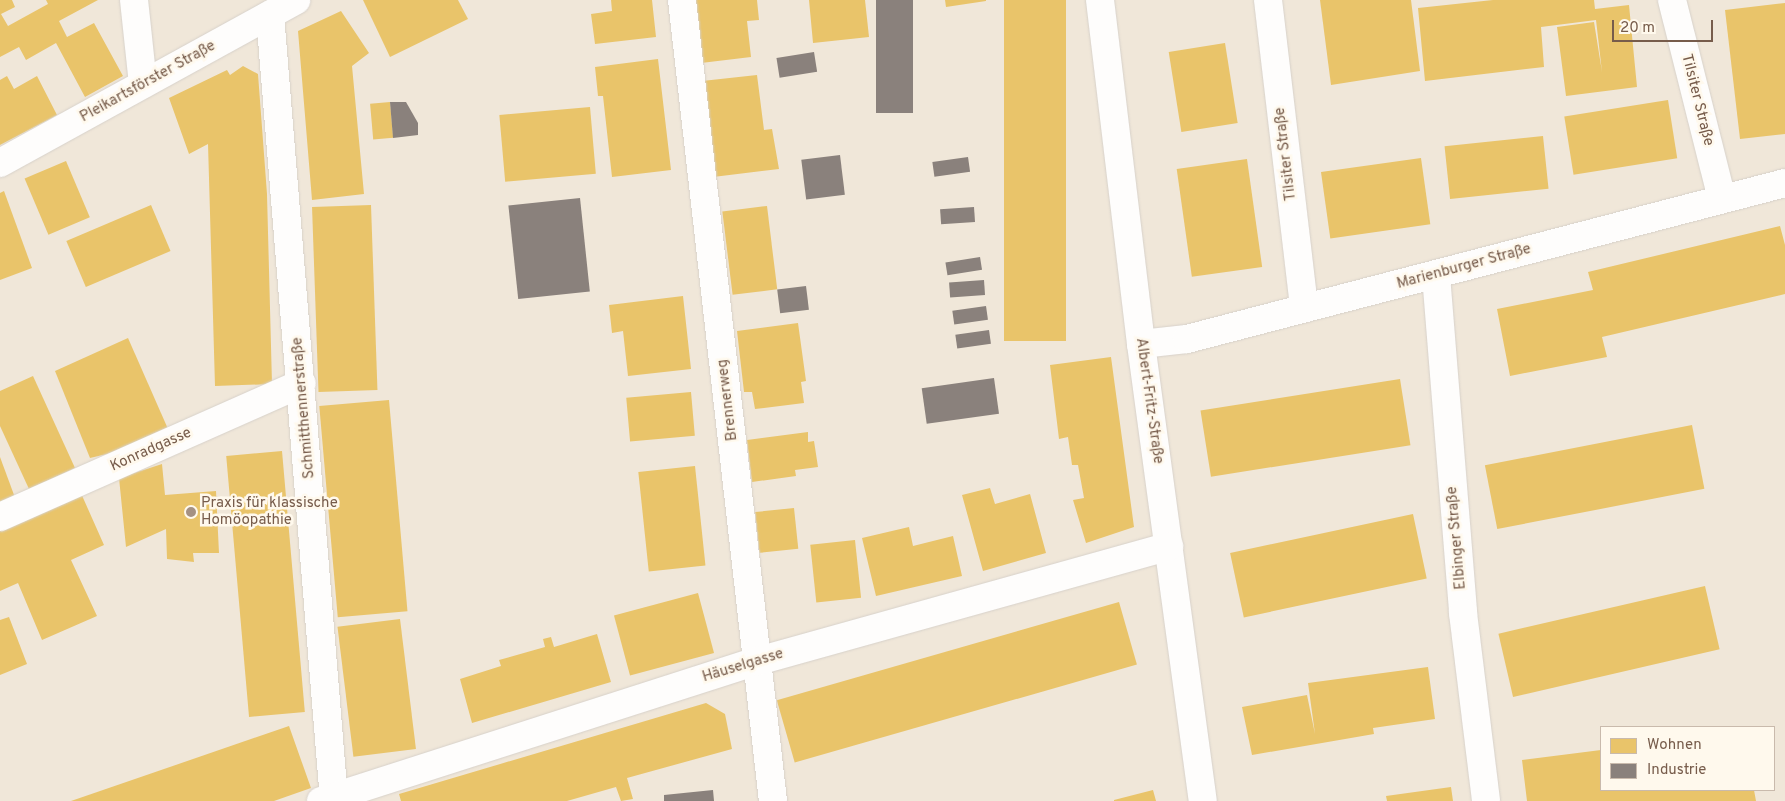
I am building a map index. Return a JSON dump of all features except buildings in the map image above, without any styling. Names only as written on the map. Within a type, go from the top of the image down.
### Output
[{"type":"street","points":[[134,0],[143,84]]},
{"type":"street","name":"Pleikartsförster Straße","points":[[0,163],[296,0]]},
{"type":"street","name":"Brennerweg","points":[[682,0],[773,801]]},
{"type":"street","name":"Albert-Fritz-Straße","points":[[1100,0],[1141,344],[1203,801]]},
{"type":"street","name":"Tilsiter Straße","points":[[1268,0],[1304,308]]},
{"type":"street","name":"Tilsiter Straße","points":[[1672,0],[1722,200]]},
{"type":"street","name":"Schmitthennerstraße","points":[[270,15],[302,383],[329,800]]},
{"type":"street","name":"Marienburger Straße","points":[[1141,344],[1187,339],[1785,183]]},
{"type":"street","name":"Elbinger Straße","points":[[1436,275],[1463,613],[1486,801]]},
{"type":"street","name":"Konradgasse","points":[[0,517],[302,383]]},
{"type":"street","name":"Häuselgasse","points":[[329,800],[758,661],[1168,546]]},
{"type":"shaded area","points":[[0,0],[1785,0],[1785,801],[0,801]]},
{"type":"place","name":"Praxis für klassische Homöopathie","points":[[191,512]]}]
